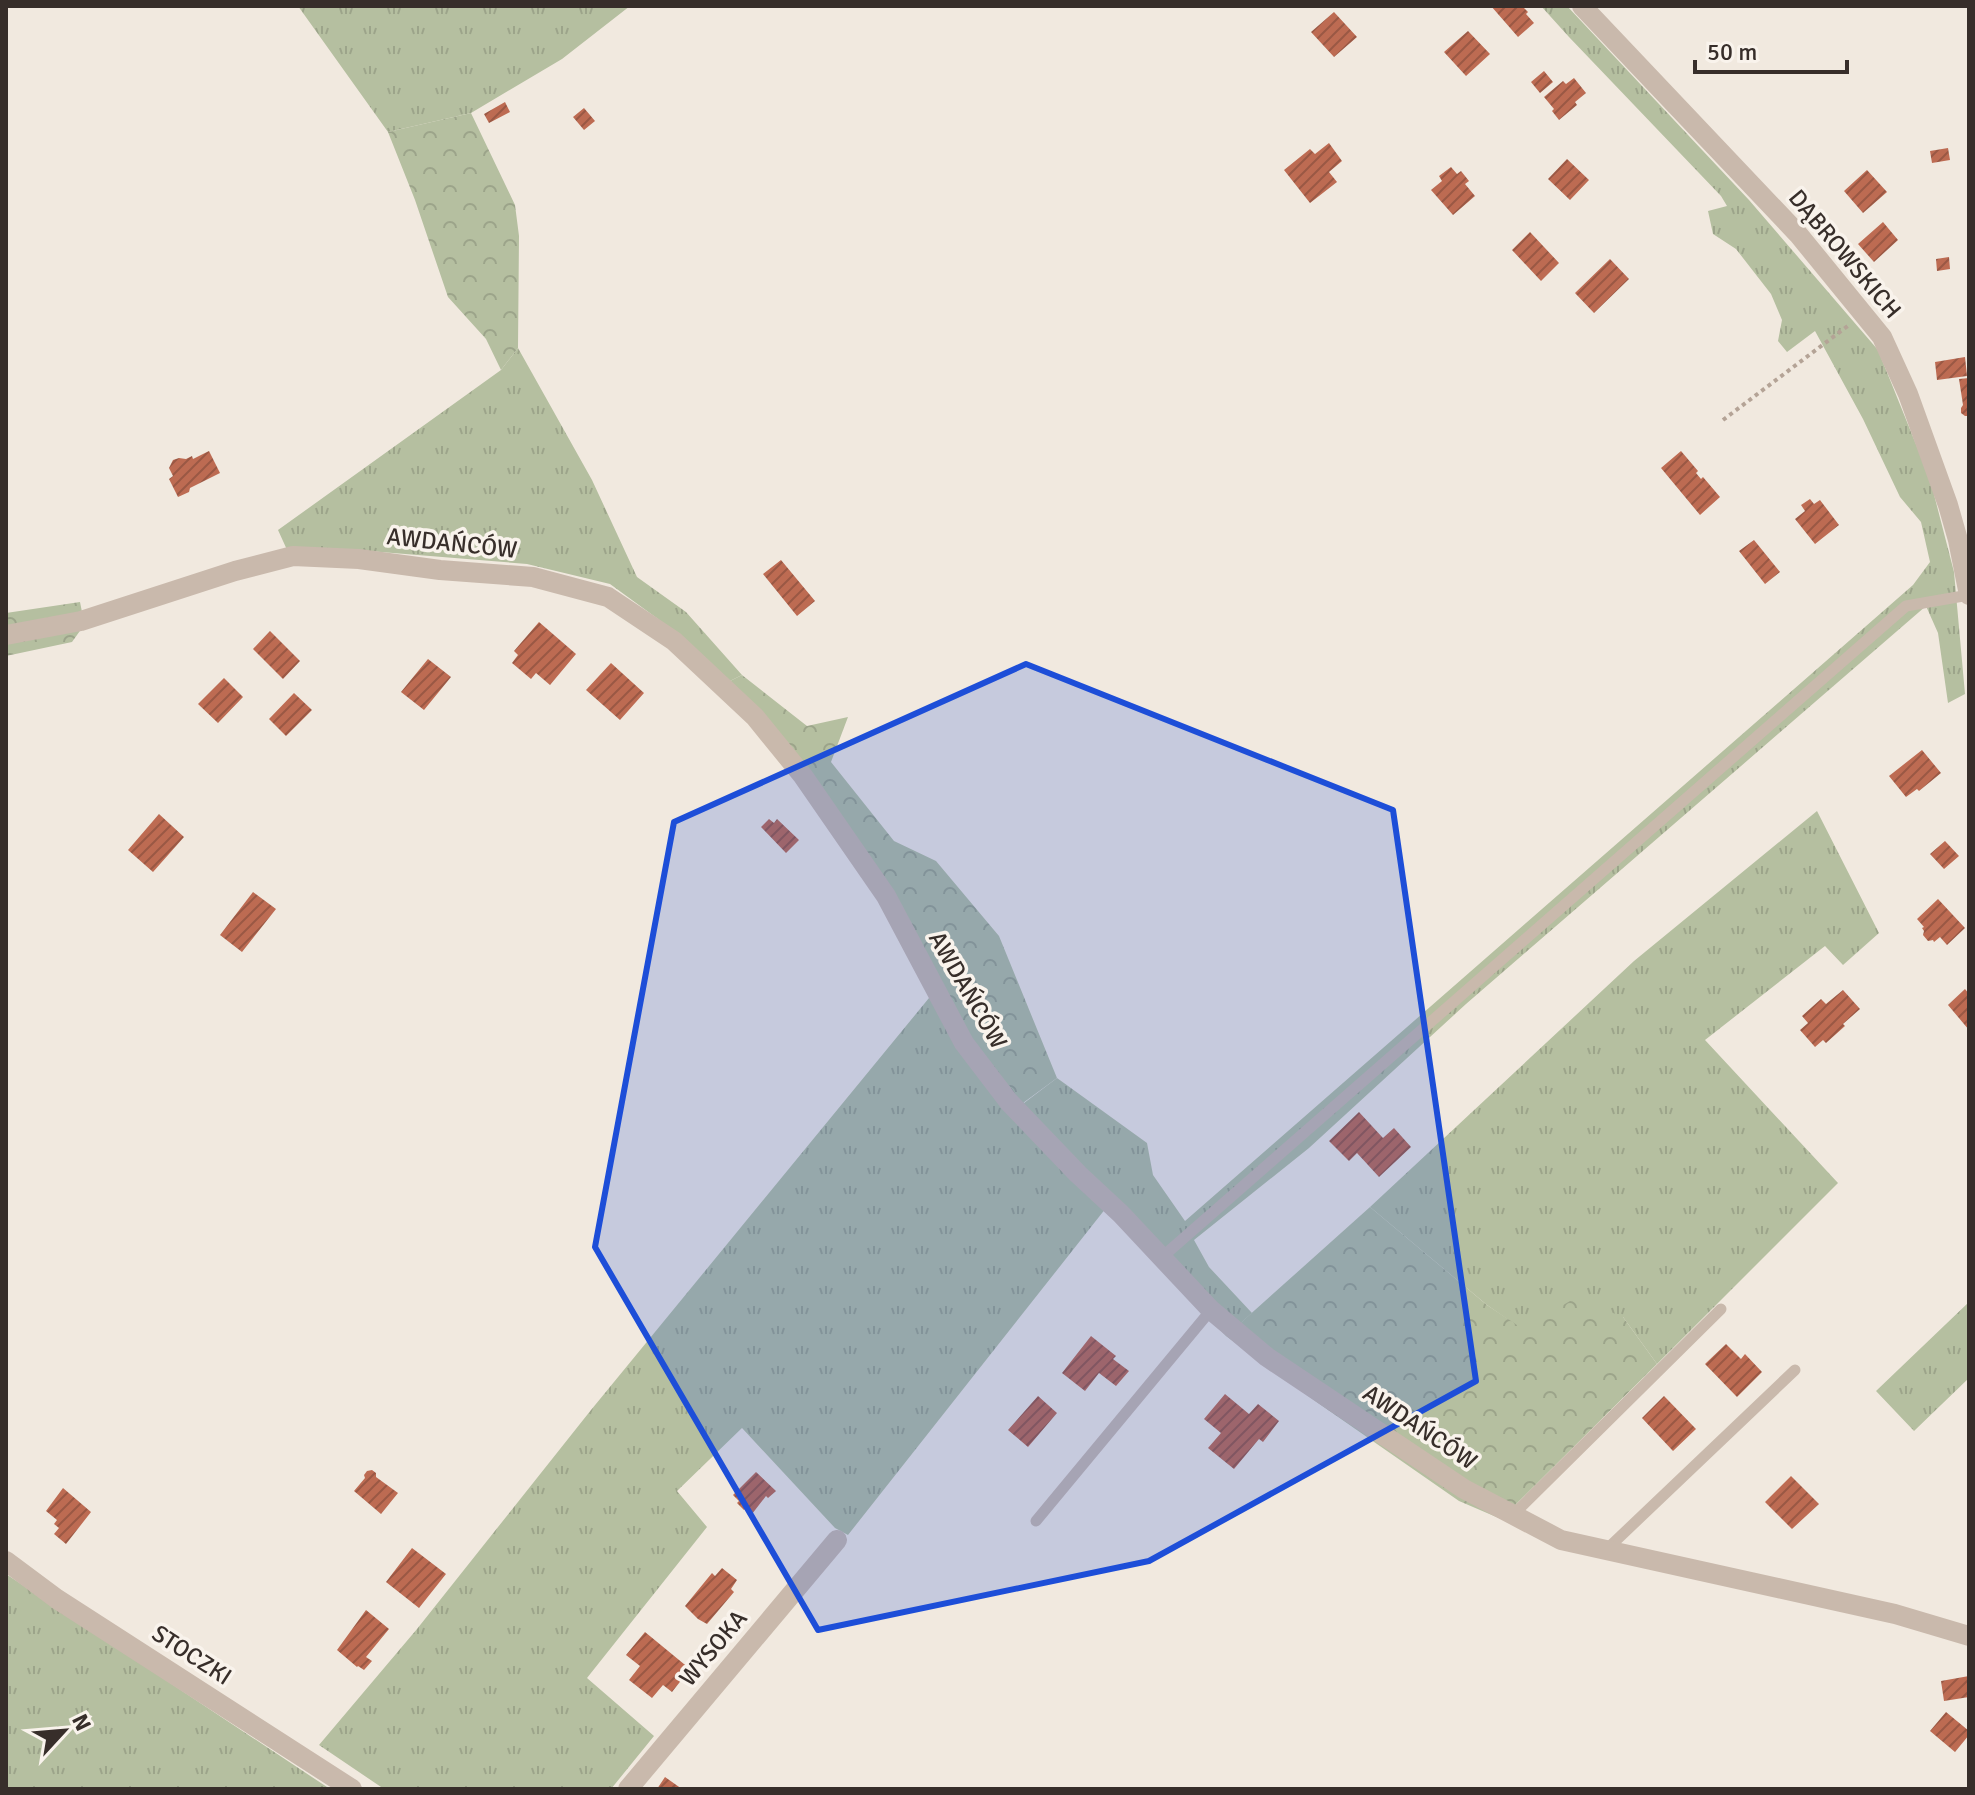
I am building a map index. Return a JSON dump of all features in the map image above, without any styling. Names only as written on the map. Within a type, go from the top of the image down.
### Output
[{"type":"street","name":"DĄBROWSKICH","points":[[1582,6],[1798,234],[1882,337],[1908,394],[1948,505],[1969,595]]},
{"type":"street","name":"AWDAŃCÓW","points":[[6,635],[81,621],[235,571],[293,556],[359,559],[440,570],[533,577],[608,597],[674,641],[755,717],[803,776],[886,896],[964,1043],[1009,1102],[1211,1310],[1267,1357],[1464,1489],[1561,1540],[1895,1614],[1969,1636]]},
{"type":"street","name":"WYSOKA","points":[[628,1789],[837,1540]]},
{"type":"street","name":"STOCZKI","points":[[6,1561],[57,1599],[352,1789]]},
{"type":"lane","points":[[1161,1258],[1906,606],[1969,595]]},
{"type":"lane","points":[[1513,1515],[1721,1309]]},
{"type":"lane","points":[[1036,1521],[1211,1310]]},
{"type":"lane","points":[[1606,1550],[1795,1370]]},
{"type":"path","points":[[1723,420],[1863,314]]},
{"type":"highlighted area","points":[[1026,664],[1393,810],[1476,1381],[1149,1561],[818,1630],[595,1247],[674,822]]},
{"type":"green space","points":[[298,6],[630,6],[562,59],[471,113],[388,132]]},
{"type":"green space","points":[[1541,6],[1567,6],[1749,200],[1878,350],[1930,479],[1954,572],[1965,694],[1948,703],[1938,633],[1926,606],[1466,1004],[1309,1148],[1194,1240],[1209,1267],[1252,1313],[1226,1336],[1106,1208],[848,1535],[835,1528],[742,1428],[677,1491],[707,1527],[587,1678],[654,1736],[611,1789],[384,1789],[319,1745],[417,1629],[591,1410],[938,987],[1024,1103],[1057,1078],[1147,1143],[1153,1175],[1185,1221],[1913,585],[1930,562],[1921,522],[1900,497],[1863,419],[1815,331],[1787,352],[1778,341],[1782,320],[1771,294],[1736,249],[1713,234],[1708,211],[1727,206],[1721,196]]},
{"type":"green space","points":[[471,113],[515,205],[519,236],[518,348],[501,370],[486,339],[448,297],[388,132]]},
{"type":"green space","points":[[518,348],[592,480],[637,577],[686,612],[742,675],[730,681],[658,619],[610,584],[527,564],[356,550],[288,552],[278,530],[501,370]]},
{"type":"green space","points":[[80,602],[82,612],[6,628],[6,613]]},
{"type":"green space","points":[[82,628],[72,642],[6,656],[6,643]]},
{"type":"green space","points":[[742,675],[807,726],[848,717],[831,762],[894,841],[936,861],[999,936],[1057,1078],[1023,1103],[945,1003],[929,969],[730,681]]},
{"type":"green space","points":[[1817,811],[1879,933],[1843,965],[1825,946],[1705,1040],[1838,1183],[1657,1364],[1623,1317],[1523,1330],[1487,1305],[1370,1207],[1634,961]]},
{"type":"green space","points":[[1370,1207],[1487,1305],[1523,1329],[1575,1298],[1623,1317],[1657,1364],[1501,1519],[1459,1501],[1226,1336]]},
{"type":"green space","points":[[1969,1302],[1969,1378],[1914,1431],[1876,1391]]},
{"type":"green space","points":[[6,1574],[330,1789],[6,1789]]},
{"type":"building","points":[[1491,6],[1522,6],[1534,23],[1518,37]]},
{"type":"building","points":[[1334,12],[1357,37],[1334,57],[1311,32]]},
{"type":"building","points":[[1468,31],[1490,54],[1466,76],[1444,52]]},
{"type":"building","points":[[1544,71],[1553,82],[1540,93],[1531,82]]},
{"type":"building","points":[[1574,78],[1586,93],[1559,120],[1544,97],[1563,81],[1566,84]]},
{"type":"building","points":[[505,102],[510,112],[489,123],[484,114]]},
{"type":"building","points":[[584,108],[595,121],[584,130],[573,117]]},
{"type":"building","points":[[1329,143],[1342,161],[1329,172],[1337,182],[1310,203],[1284,170],[1310,149],[1315,154]]},
{"type":"building","points":[[1948,148],[1950,160],[1932,163],[1930,151]]},
{"type":"building","points":[[1567,159],[1589,180],[1570,200],[1548,179]]},
{"type":"building","points":[[1451,167],[1457,174],[1461,171],[1469,181],[1465,184],[1475,196],[1453,215],[1431,190],[1442,181],[1439,176]]},
{"type":"building","points":[[1867,170],[1887,192],[1863,213],[1844,191]]},
{"type":"building","points":[[1883,222],[1898,240],[1874,262],[1858,244]]},
{"type":"building","points":[[1530,232],[1559,263],[1541,281],[1512,250]]},
{"type":"building","points":[[1949,257],[1950,269],[1937,271],[1936,259]]},
{"type":"building","points":[[1610,259],[1629,279],[1594,313],[1575,293]]},
{"type":"building","points":[[1965,357],[1967,376],[1937,380],[1935,362]]},
{"type":"building","points":[[1969,378],[1969,416],[1965,416],[1961,413],[1963,405],[1959,379]]},
{"type":"building","points":[[209,451],[220,473],[178,497],[169,479],[173,476],[169,468],[173,460],[192,456],[193,459]]},
{"type":"building","points":[[1681,451],[1701,479],[1703,477],[1720,497],[1700,515],[1661,468]]},
{"type":"building","points":[[1810,499],[1814,504],[1820,500],[1839,525],[1815,544],[1795,519],[1805,511],[1801,505]]},
{"type":"building","points":[[1754,540],[1780,572],[1765,584],[1739,551]]},
{"type":"building","points":[[781,560],[815,601],[797,616],[763,574]]},
{"type":"building","points":[[539,622],[576,654],[550,685],[536,673],[531,679],[512,663],[518,655],[514,651]]},
{"type":"building","points":[[270,631],[300,661],[283,679],[253,649]]},
{"type":"building","points":[[428,659],[451,677],[424,710],[401,692]]},
{"type":"building","points":[[611,663],[644,693],[620,720],[586,690]]},
{"type":"building","points":[[224,678],[243,697],[218,723],[198,704]]},
{"type":"building","points":[[294,693],[312,710],[286,736],[269,719]]},
{"type":"building","points":[[1922,750],[1941,773],[1919,791],[1917,789],[1906,797],[1889,776]]},
{"type":"building","points":[[159,814],[184,837],[153,872],[128,850]]},
{"type":"building","points":[[769,819],[774,823],[777,819],[799,840],[786,853],[761,827]]},
{"type":"building","points":[[1945,841],[1959,856],[1944,869],[1930,854]]},
{"type":"building","points":[[253,892],[276,909],[242,952],[220,935]]},
{"type":"building","points":[[1938,899],[1965,928],[1947,945],[1940,937],[1934,942],[1928,941],[1923,935],[1924,927],[1917,919]]},
{"type":"building","points":[[1965,989],[1969,994],[1969,1030],[1948,1005]]},
{"type":"building","points":[[1843,990],[1860,1009],[1826,1043],[1823,1040],[1815,1047],[1800,1030],[1808,1023],[1802,1016],[1821,999],[1826,1004]]},
{"type":"building","points":[[1359,1112],[1383,1138],[1394,1128],[1411,1147],[1379,1177],[1357,1153],[1349,1161],[1329,1141]]},
{"type":"building","points":[[1091,1336],[1129,1371],[1116,1386],[1099,1373],[1085,1391],[1062,1373]]},
{"type":"building","points":[[1726,1344],[1741,1359],[1745,1354],[1762,1372],[1737,1397],[1705,1364]]},
{"type":"building","points":[[1225,1394],[1249,1414],[1258,1404],[1279,1421],[1263,1442],[1259,1439],[1234,1469],[1208,1448],[1221,1433],[1204,1419]]},
{"type":"building","points":[[1038,1396],[1057,1413],[1028,1447],[1008,1430]]},
{"type":"building","points":[[1664,1396],[1696,1429],[1673,1451],[1642,1418]]},
{"type":"building","points":[[372,1470],[376,1477],[398,1493],[381,1514],[354,1491],[367,1471]]},
{"type":"building","points":[[756,1472],[776,1491],[768,1498],[766,1496],[752,1514],[737,1503],[739,1501],[733,1495]]},
{"type":"building","points":[[1791,1476],[1819,1504],[1792,1529],[1765,1502]]},
{"type":"building","points":[[63,1488],[91,1512],[66,1544],[54,1534],[59,1528],[54,1524],[57,1520],[46,1511]]},
{"type":"building","points":[[412,1548],[446,1574],[419,1608],[386,1582]]},
{"type":"building","points":[[722,1568],[737,1580],[731,1589],[734,1592],[707,1624],[685,1606],[712,1573],[715,1576]]},
{"type":"building","points":[[366,1610],[389,1629],[366,1657],[372,1661],[364,1670],[337,1650]]},
{"type":"building","points":[[645,1632],[690,1669],[672,1692],[663,1685],[652,1698],[629,1680],[640,1666],[626,1655]]},
{"type":"building","points":[[1969,1676],[1969,1697],[1944,1701],[1941,1681]]},
{"type":"building","points":[[1946,1712],[1969,1731],[1955,1752],[1930,1731]]},
{"type":"building","points":[[665,1777],[682,1789],[657,1789]]}]
